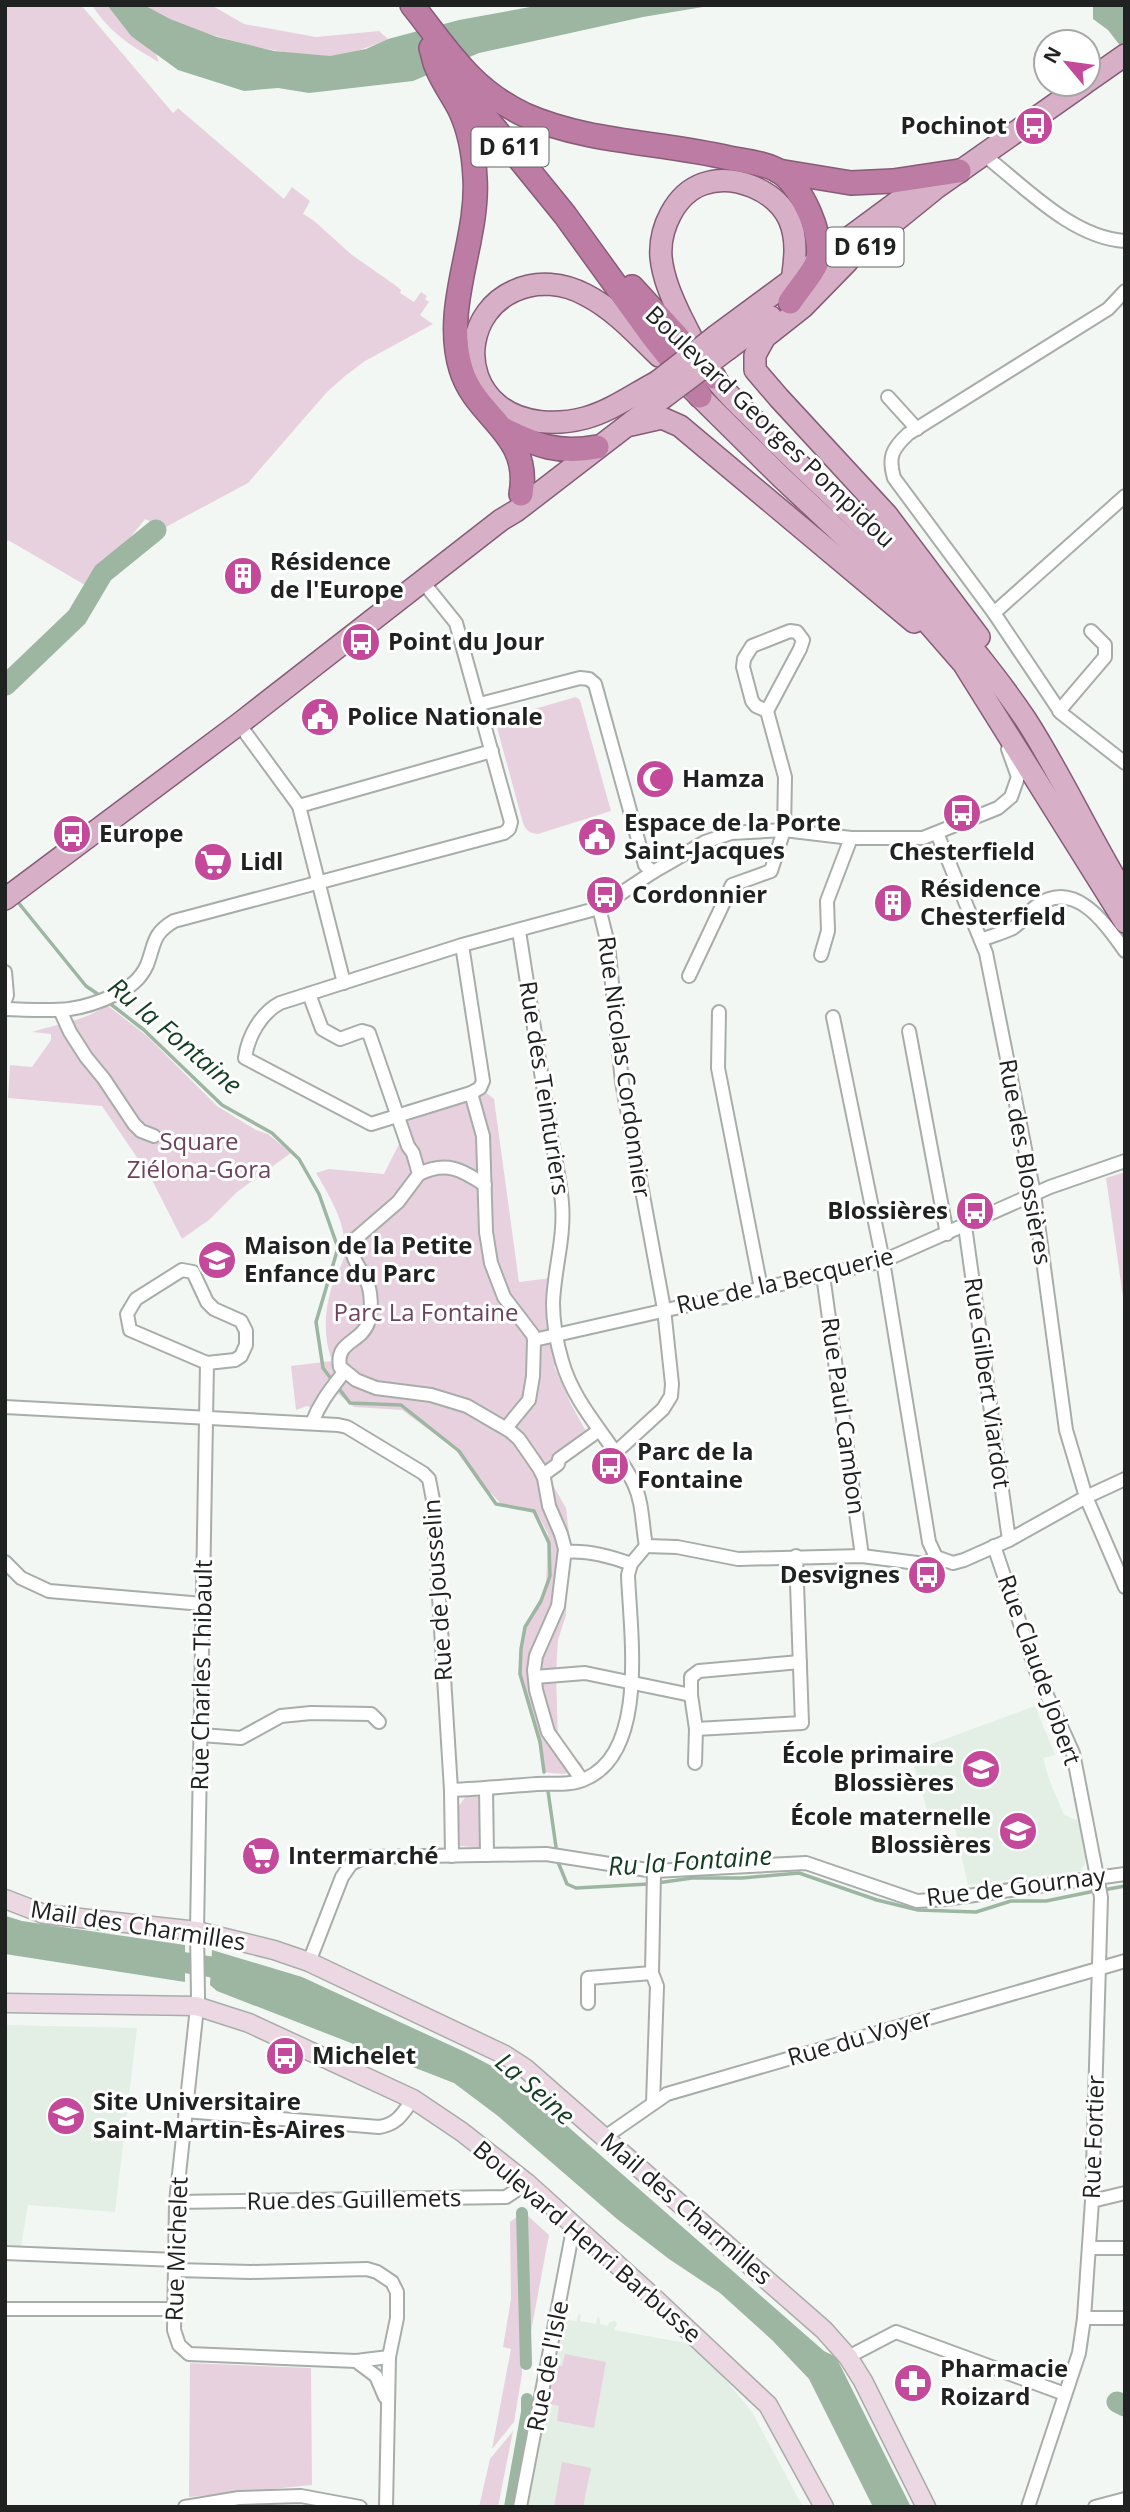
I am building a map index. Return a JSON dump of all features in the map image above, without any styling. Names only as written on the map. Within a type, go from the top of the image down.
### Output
[{"type":"highway","points":[[412,11],[431,48],[455,78],[526,115],[552,124],[589,134],[713,154],[778,170],[851,183],[893,181],[960,171]]},
{"type":"highway","points":[[412,11],[455,78],[472,152],[475,178],[473,228],[460,299],[456,341],[461,369],[482,407],[503,429],[519,454],[523,478],[520,494]]},
{"type":"highway","name":"D 611","points":[[455,78],[565,215],[651,334],[700,396]]},
{"type":"highway","points":[[778,170],[803,198],[818,244],[817,262],[791,291]]},
{"type":"highway","name":"D 611","points":[[565,215],[714,377]]},
{"type":"highway","points":[[503,429],[536,445],[586,449]]},
{"type":"main road","name":"D 619","points":[[1102,71],[1123,56]]},
{"type":"main road","name":"D 619","points":[[14,893],[239,724],[500,520],[516,511],[586,449],[662,388],[791,291],[847,262],[936,188],[1065,98]]},
{"type":"main road","name":"Boulevard Georges Pompidou","points":[[791,291],[796,259],[794,237],[788,218],[766,193],[753,186],[732,181],[703,184],[681,200],[671,213],[663,233],[661,257],[664,275],[681,316],[714,377],[923,589],[994,676],[1026,721]]},
{"type":"main road","name":"D 619","points":[[817,262],[900,200],[936,188]]},
{"type":"main road","name":"Boulevard Georges Pompidou","points":[[847,262],[803,307],[765,337],[755,355],[755,370],[880,506],[989,651],[1125,895]]},
{"type":"main road","name":"Boulevard Georges Pompidou","points":[[662,388],[587,417],[559,422],[523,418],[498,405],[479,380],[475,364],[475,338],[485,313],[499,299],[522,287],[537,284],[566,287],[584,294],[621,318],[781,477],[860,551],[908,600],[962,663],[1125,922]]},
{"type":"main road","name":"D 619","points":[[500,520],[520,494],[625,426],[662,388]]},
{"type":"main road","points":[[625,426],[662,418],[680,426],[962,663]]},
{"type":"main road","name":"Mail des Charmilles","points":[[6,1900],[44,1914],[274,1950],[309,1962],[505,2055],[525,2068],[824,2330],[848,2357],[863,2381],[926,2507]]},
{"type":"main road","name":"Boulevard Henri Barbusse","points":[[5,2003],[197,2002],[249,2023],[413,2099],[462,2132],[527,2183],[768,2405],[824,2507]]},
{"type":"street","points":[[984,155],[1055,212],[1090,234],[1108,240],[1125,241]]},
{"type":"street","points":[[1125,291],[1108,309],[902,439],[891,452],[890,463],[894,478],[994,613],[1059,711],[1125,763]]},
{"type":"street","points":[[888,397],[917,429]]},
{"type":"street","points":[[994,613],[1125,496]]},
{"type":"street","points":[[5,1009],[75,1010],[113,996],[138,980],[156,935],[174,921],[504,833],[509,829],[512,822],[456,623],[423,582]]},
{"type":"street","points":[[690,976],[732,885],[771,871],[784,830],[785,777],[767,711],[800,649],[803,640],[797,632],[790,631],[752,646],[744,659],[743,667],[752,701],[767,711]]},
{"type":"street","points":[[1059,711],[1105,657],[1105,645],[1091,631]]},
{"type":"street","points":[[480,704],[580,678],[589,679],[595,684],[645,864],[653,872]]},
{"type":"street","points":[[462,945],[483,1081],[480,1088],[471,1093],[371,1124],[245,1058],[247,1046],[266,1010],[280,1003],[462,945],[599,908],[705,842],[732,833],[784,830],[851,838],[923,838],[998,808],[1011,797],[1018,777],[986,698]]},
{"type":"street","points":[[239,724],[299,806],[344,983]]},
{"type":"street","points":[[299,806],[492,751]]},
{"type":"street","name":"Rue des Blossières","points":[[937,833],[986,953],[1034,1194],[1066,1430],[1086,1497],[1125,1587]]},
{"type":"street","points":[[821,955],[828,931],[827,901],[851,838]]},
{"type":"street","points":[[981,940],[1014,928],[1036,906],[1052,899],[1068,898],[1086,906],[1102,919],[1125,951]]},
{"type":"street","name":"Rue Nicolas Cordonnier","points":[[599,908],[608,944],[622,1082],[664,1309],[671,1396],[663,1409],[615,1453]]},
{"type":"street","name":"Rue des Teinturiers","points":[[519,931],[550,1135],[560,1175],[563,1208],[561,1252],[553,1303],[556,1334],[562,1361],[574,1392],[634,1485],[641,1504],[646,1546]]},
{"type":"street","points":[[5,972],[5,1001]]},
{"type":"street","points":[[309,994],[322,1030],[340,1039],[362,1031],[369,1033],[419,1174]]},
{"type":"street","points":[[60,1010],[69,1032],[134,1124],[141,1131],[154,1136]]},
{"type":"street","points":[[719,1012],[718,1068],[761,1288]]},
{"type":"street","points":[[834,1017],[883,1261],[929,1542],[936,1557],[947,1562],[959,1562],[1125,1479]]},
{"type":"street","points":[[909,1031],[947,1234]]},
{"type":"street","points":[[471,1093],[483,1136],[487,1247],[491,1263],[504,1297],[534,1340],[529,1399],[506,1429]]},
{"type":"street","name":"Rue de la Becquerie","points":[[534,1340],[883,1261],[1034,1194],[1125,1161]]},
{"type":"street","points":[[342,1374],[339,1359],[341,1352],[364,1331],[369,1322],[369,1284],[352,1256],[354,1240],[398,1202],[419,1174],[430,1169],[446,1167],[466,1173],[485,1185]]},
{"type":"street","name":"Rue Gilbert Viardot","points":[[965,1226],[1009,1539]]},
{"type":"street","points":[[182,1270],[193,1272],[207,1302],[214,1309],[241,1321],[246,1331],[246,1345],[241,1356],[235,1360],[207,1363],[130,1330],[127,1322],[127,1314],[136,1299],[182,1270]]},
{"type":"street","name":"Rue Paul Cambon","points":[[823,1275],[862,1556]]},
{"type":"street","name":"Rue Charles Thibault","points":[[197,1937],[207,1363]]},
{"type":"street","points":[[312,1423],[318,1405],[342,1374]]},
{"type":"street","points":[[342,1374],[376,1388],[419,1393],[467,1406],[519,1439],[542,1475],[565,1552],[558,1606],[536,1656],[535,1677],[548,1732],[582,1780]]},
{"type":"street","name":"Rue de Jousselin","points":[[5,1407],[347,1427],[429,1479],[433,1500],[451,1790],[452,1856]]},
{"type":"street","points":[[542,1475],[598,1431]]},
{"type":"street","points":[[451,1790],[573,1783],[606,1765],[621,1741],[631,1683],[628,1575],[631,1564],[646,1546],[677,1547],[738,1559],[862,1556],[925,1564],[936,1557]]},
{"type":"street","name":"Rue Claude Jobert","points":[[994,1546],[1037,1671],[1073,1753],[1099,1887]]},
{"type":"street","points":[[565,1552],[581,1550],[590,1555],[608,1555],[631,1564]]},
{"type":"street","points":[[696,1729],[803,1723],[796,1556]]},
{"type":"street","points":[[5,1562],[21,1577],[49,1591],[203,1604]]},
{"type":"street","points":[[695,1763],[696,1729],[691,1677],[699,1671],[800,1662]]},
{"type":"street","points":[[535,1677],[584,1673],[691,1695]]},
{"type":"street","points":[[201,1735],[241,1738],[281,1716],[311,1713],[371,1714],[379,1722]]},
{"type":"street","points":[[486,1788],[487,1855]]},
{"type":"street","name":"Rue de Gournay","points":[[309,1962],[342,1877],[352,1864],[365,1857],[546,1854],[654,1873],[806,1863],[917,1900],[1099,1887],[1125,1874]]},
{"type":"street","points":[[653,2103],[657,1986],[652,1973],[654,1873]]},
{"type":"street","name":"Rue Fortier","points":[[1028,2507],[1079,2353],[1084,2318],[1093,2201],[1100,1969],[1099,1887]]},
{"type":"street","name":"Rue Michelet","points":[[197,1937],[197,2002],[176,2202],[174,2330],[179,2345],[189,2354],[356,2361]]},
{"type":"street","name":"Rue du Voyer","points":[[605,2137],[667,2094],[1125,1961]]},
{"type":"street","points":[[588,2003],[588,1978],[652,1973]]},
{"type":"street","points":[[185,2111],[379,2127],[391,2125],[400,2119],[413,2099]]},
{"type":"street","name":"Rue des Guillemets","points":[[176,2202],[506,2197],[527,2183]]},
{"type":"street","points":[[1093,2201],[1125,2193]]},
{"type":"street","name":"Rue de l'Isle","points":[[520,2507],[574,2224]]},
{"type":"street","points":[[1089,2248],[1125,2248]]},
{"type":"street","points":[[5,2253],[251,2272],[367,2269],[377,2272],[392,2283],[397,2292],[397,2318],[389,2357],[386,2507]]},
{"type":"street","points":[[5,2309],[174,2309]]},
{"type":"street","points":[[1084,2318],[1125,2318]]},
{"type":"street","points":[[848,2357],[896,2332],[1065,2394]]},
{"type":"street","points":[[356,2361],[389,2357]]},
{"type":"street","points":[[356,2361],[376,2375],[387,2401]]},
{"type":"street","points":[[185,2506],[239,2498],[360,2507]]},
{"type":"street","points":[[1095,2507],[1125,2499]]},
{"type":"shaded area","points":[[107,5],[144,5],[170,19],[217,37],[274,51],[330,56],[366,49],[388,39],[459,20],[541,5],[715,5],[643,17],[479,53],[413,81],[309,93],[278,88],[244,91],[178,70],[131,36]]},
{"type":"shaded area","points":[[1093,5],[1125,5],[1125,52],[1108,30],[1093,19]]},
{"type":"shaded area","points":[[1035,1706],[1055,1755],[1043,1758],[1049,1779],[1064,1815],[1079,1821],[1086,1860],[1081,1871],[968,1885],[954,1823],[932,1827],[910,1752]]},
{"type":"shaded area","points":[[6,1916],[22,1921],[185,1945],[185,1982],[5,1954]]},
{"type":"shaded area","points":[[212,1950],[302,1977],[509,2075],[824,2351],[836,2357],[911,2507],[873,2507],[809,2379],[772,2340],[720,2293],[669,2259],[617,2219],[498,2116],[454,2083],[217,1991],[210,1985]]},
{"type":"shaded area","name":"Site Universitaire Saint-Martin-Ès-Aires","points":[[5,2025],[137,2028],[115,2212],[28,2205],[21,2246],[5,2245]]},
{"type":"shaded area","points":[[578,2314],[581,2315],[580,2321],[596,2324],[597,2317],[600,2318],[600,2324],[608,2326],[609,2322],[615,2321],[617,2324],[614,2330],[686,2343],[714,2366],[752,2412],[803,2507],[528,2507],[559,2339],[562,2338],[565,2321],[561,2317],[564,2315],[567,2320],[577,2321]]},
{"type":"green space","points":[[5,5],[81,5],[173,113],[178,108],[284,199],[292,187],[310,201],[303,214],[352,255],[414,302],[421,292],[427,296],[425,299],[429,302],[420,315],[433,324],[365,361],[345,376],[327,392],[248,483],[164,528],[145,519],[90,588],[8,540],[5,546]]},
{"type":"green space","points":[[92,5],[107,5],[131,36],[155,52],[159,62],[122,38]]},
{"type":"green space","points":[[144,5],[211,5],[244,24],[316,37],[379,31],[388,39],[360,50],[331,56],[289,53],[206,33],[180,24]]},
{"type":"green space","points":[[576,697],[580,700],[611,811],[538,834],[533,833],[527,830],[523,823],[496,724],[499,719]]},
{"type":"green space","name":"Square Ziélona-Gora","points":[[107,1005],[148,1037],[217,1106],[256,1130],[268,1134],[291,1153],[237,1192],[209,1220],[182,1239],[151,1178],[102,1106],[8,1098],[10,1065],[32,1067],[51,1040],[51,1034],[32,1032],[80,1018]]},
{"type":"green space","name":"Parc La Fontaine","points":[[485,1092],[494,1099],[519,1282],[551,1278],[548,1322],[559,1364],[554,1366],[588,1435],[553,1454],[554,1459],[546,1473],[566,1508],[571,1550],[567,1551],[566,1615],[558,1640],[558,1741],[583,1767],[564,1774],[544,1772],[519,1674],[524,1630],[546,1587],[548,1534],[538,1515],[531,1511],[503,1506],[491,1493],[484,1490],[455,1449],[402,1410],[354,1407],[336,1392],[322,1416],[318,1410],[307,1406],[296,1410],[291,1366],[332,1361],[326,1331],[328,1300],[345,1254],[340,1219],[316,1173],[329,1169],[384,1174],[400,1142],[394,1126]]},
{"type":"green space","points":[[1125,1172],[1125,1311],[1106,1178]]},
{"type":"green space","points":[[481,1794],[483,1848],[460,1846],[458,1807],[467,1795]]},
{"type":"green space","points":[[518,2216],[522,2374],[514,2422],[492,2449],[511,2349],[503,2347],[511,2299],[510,2222]]},
{"type":"green space","points":[[528,2216],[549,2235],[529,2342]]},
{"type":"green space","points":[[565,2354],[606,2362],[594,2428],[557,2421],[559,2406],[547,2403],[554,2364],[562,2366]]},
{"type":"green space","points":[[190,2363],[311,2368],[312,2485],[189,2497]]},
{"type":"green space","points":[[513,2431],[498,2507],[479,2507],[490,2459]]},
{"type":"green space","points":[[562,2462],[591,2468],[583,2507],[554,2507]]},
{"type":"waterway","points":[[6,685],[77,617],[103,573],[156,530]]},
{"type":"waterway","name":"Ru la Fontaine","points":[[17,901],[86,986],[102,997]]},
{"type":"waterway","name":"Ru la Fontaine","points":[[108,1002],[144,1030],[222,1105],[272,1133],[299,1159],[319,1194],[338,1248],[316,1322],[323,1368],[332,1380]]},
{"type":"waterway","name":"Ru la Fontaine","points":[[337,1386],[350,1403],[401,1405],[459,1451],[496,1504],[534,1511],[549,1543],[550,1576],[541,1601],[525,1627],[520,1674],[540,1742],[544,1772]]},
{"type":"waterway","name":"Ru la Fontaine","points":[[548,1791],[556,1847]]},
{"type":"waterway","name":"Ru la Fontaine","points":[[558,1862],[567,1884],[576,1888],[649,1884]]},
{"type":"waterway","name":"Ru la Fontaine","points":[[657,1883],[692,1878],[742,1878],[799,1873],[877,1900],[918,1910],[976,1912],[1011,1901],[1046,1901],[1095,1891]]},
{"type":"waterway","name":"Ru la Fontaine","points":[[1103,1890],[1125,1886]]},
{"type":"waterway","name":"La Seine","points":[[156,1958],[212,1967],[237,1976]]},
{"type":"waterway","points":[[522,2213],[526,2364]]},
{"type":"waterway","points":[[510,2507],[527,2399]]},
{"type":"waterway","points":[[1117,2402],[1125,2406]]},
{"type":"place","name":"Pochinot","points":[[1034,126]]},
{"type":"place","name":"Résidence de l'Europe","points":[[243,576]]},
{"type":"place","name":"Point du Jour","points":[[361,642]]},
{"type":"place","name":"Police Nationale","points":[[320,717]]},
{"type":"place","name":"Hamza","points":[[655,779]]},
{"type":"place","name":"Chesterfield","points":[[962,813]]},
{"type":"place","name":"Europe","points":[[72,834]]},
{"type":"place","name":"Espace de la Porte Saint-Jacques","points":[[597,837]]},
{"type":"place","name":"Lidl","points":[[213,862]]},
{"type":"place","name":"Cordonnier","points":[[605,895]]},
{"type":"place","name":"Résidence Chesterfield","points":[[893,903]]},
{"type":"place","name":"Blossières","points":[[975,1211]]},
{"type":"place","name":"Maison de la Petite Enfance du Parc","points":[[217,1260]]},
{"type":"place","name":"Parc de la Fontaine","points":[[610,1466]]},
{"type":"place","name":"Desvignes","points":[[927,1575]]},
{"type":"place","name":"École primaire Blossières","points":[[981,1769]]},
{"type":"place","name":"École maternelle Blossières","points":[[1018,1831]]},
{"type":"place","name":"Intermarché","points":[[261,1856]]},
{"type":"place","name":"Michelet","points":[[285,2056]]},
{"type":"place","name":"Site Universitaire Saint-Martin-Ès-Aires","points":[[66,2116]]},
{"type":"place","name":"Pharmacie Roizard","points":[[913,2383]]}]
